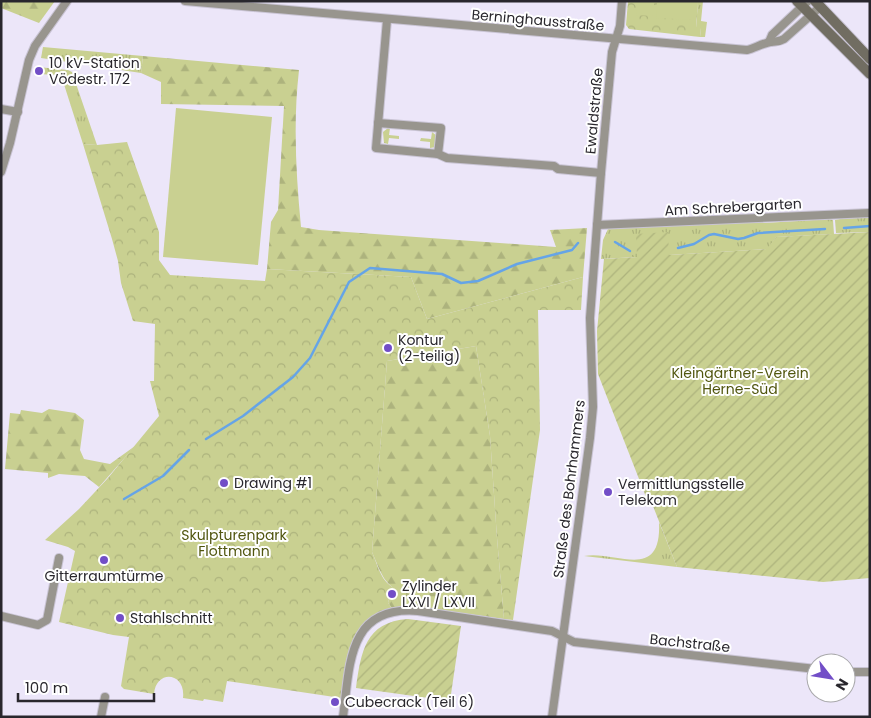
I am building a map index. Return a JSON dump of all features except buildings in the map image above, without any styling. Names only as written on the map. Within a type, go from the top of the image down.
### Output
[{"type":"main road","points":[[803,3],[811,16],[870,74]]},
{"type":"main road","points":[[818,4],[870,59]]},
{"type":"street","points":[[1,172],[34,46],[67,1]]},
{"type":"street","name":"Berninghausstraße","points":[[185,1],[747,50],[757,48],[769,42],[784,40],[811,16],[818,4]]},
{"type":"street","name":"Ewaldstraße","points":[[597,225],[600,173],[612,52],[620,26],[622,1]]},
{"type":"street","points":[[769,42],[772,35],[803,3]]},
{"type":"street","points":[[387,20],[376,148],[438,154],[447,158],[554,166],[558,169],[600,173]]},
{"type":"street","points":[[1,109],[18,112]]},
{"type":"street","points":[[378,123],[441,128],[438,154]]},
{"type":"street","name":"Am Schrebergarten","points":[[597,225],[870,213]]},
{"type":"street","name":"Straße des Bohrhammers","points":[[552,717],[592,414],[590,318],[597,225]]},
{"type":"street","points":[[1,616],[38,625],[47,620],[59,558]]},
{"type":"street","points":[[342,717],[352,651],[363,630],[384,614],[401,610],[418,611],[552,631],[562,637]]},
{"type":"street","name":"Bachstraße","points":[[562,637],[574,642],[625,649],[806,668]]},
{"type":"street","points":[[856,672],[870,672]]},
{"type":"street","points":[[100,717],[105,697]]},
{"type":"green space","points":[[1,1],[55,1],[39,23],[1,8]]},
{"type":"green space","points":[[628,1],[698,1],[696,27],[701,28],[700,37],[629,29],[626,25]]},
{"type":"green space","points":[[637,1],[654,1],[654,16],[636,15]]},
{"type":"green space","points":[[657,1],[698,1],[696,20],[656,18]]},
{"type":"green space","points":[[698,1],[703,1],[701,21],[707,22],[705,37],[700,37],[701,28],[696,28]]},
{"type":"green space","points":[[43,47],[143,56],[141,73],[41,58]]},
{"type":"green space","points":[[143,56],[299,70],[296,148],[301,227],[319,230],[556,247],[550,230],[587,228],[583,277],[427,319],[411,277],[267,269],[271,222],[278,210],[284,106],[161,104],[161,82],[141,73]]},
{"type":"green space","points":[[38,67],[72,72],[97,145],[83,144],[61,75],[36,74]]},
{"type":"green space","points":[[176,108],[272,117],[258,265],[163,257]]},
{"type":"green space","points":[[390,128],[389,135],[399,136],[399,139],[389,138],[388,144],[384,143],[383,132]]},
{"type":"green space","points":[[432,132],[437,136],[436,147],[430,148],[430,142],[420,141],[421,138],[431,139]]},
{"type":"green space","name":"Skulpturenpark Flottmann","points":[[127,142],[159,232],[159,260],[170,275],[265,281],[267,269],[411,277],[427,319],[583,277],[581,310],[538,310],[540,430],[513,620],[504,619],[490,436],[476,346],[387,361],[372,552],[383,578],[392,587],[406,593],[406,596],[394,596],[389,599],[388,603],[392,608],[377,614],[357,632],[347,656],[341,698],[227,681],[223,702],[204,699],[203,701],[183,698],[183,689],[180,683],[170,677],[160,680],[154,694],[124,689],[121,686],[129,637],[59,622],[75,551],[45,540],[79,509],[108,478],[159,416],[150,381],[154,381],[155,324],[133,321],[121,283],[112,239],[83,144],[97,145]]},
{"type":"green space","points":[[870,217],[870,232],[836,233],[835,220]]},
{"type":"green space","points":[[833,220],[834,234],[776,237],[768,249],[669,255],[637,234],[637,257],[601,259],[603,240],[608,229]]},
{"type":"green space","name":"Kleingärtner-Verein Herne-Süd","points":[[668,232],[669,255],[767,249],[776,237],[870,232],[870,578],[823,582],[677,567],[651,501],[648,502],[598,374],[597,331],[604,259],[637,257],[636,234]]},
{"type":"green space","points":[[476,346],[490,436],[504,619],[411,606],[392,608],[388,603],[389,599],[393,596],[406,596],[398,592],[384,578],[372,552],[387,361]]},
{"type":"green space","points":[[49,409],[75,413],[84,420],[80,450],[84,459],[110,464],[135,446],[99,487],[85,476],[59,474],[48,478],[48,473],[5,469],[10,413],[20,414],[21,410],[42,413]]},
{"type":"green space","points":[[659,522],[677,567],[584,556],[597,555],[635,560],[645,558],[653,552],[658,541]]},
{"type":"green space","points":[[408,619],[461,626],[450,701],[356,688],[363,651],[374,633],[382,626],[394,621]]},
{"type":"waterway","points":[[844,228],[870,226]]},
{"type":"waterway","points":[[678,248],[694,244],[714,234],[738,239],[758,233],[825,229]]},
{"type":"waterway","points":[[615,242],[630,251]]},
{"type":"waterway","points":[[206,439],[243,416],[293,377],[310,358],[349,282],[370,268],[442,274],[461,283],[478,281],[517,264],[572,250],[578,243]]},
{"type":"waterway","points":[[124,499],[163,476],[189,450]]},
{"type":"place","name":"10 kV-Station Vödestr. 172","points":[[39,71]]},
{"type":"place","name":"Kontur (2-teilig)","points":[[388,348]]},
{"type":"place","name":"Drawing #1","points":[[224,483]]},
{"type":"place","name":"Vermittlungsstelle Telekom","points":[[608,492]]},
{"type":"place","name":"Gitterraumtürme","points":[[104,560]]},
{"type":"place","name":"Zylinder LXVI / LXVII","points":[[392,594]]},
{"type":"place","name":"Stahlschnitt","points":[[120,618]]},
{"type":"place","name":"Cubecrack (Teil 6)","points":[[335,702]]}]
